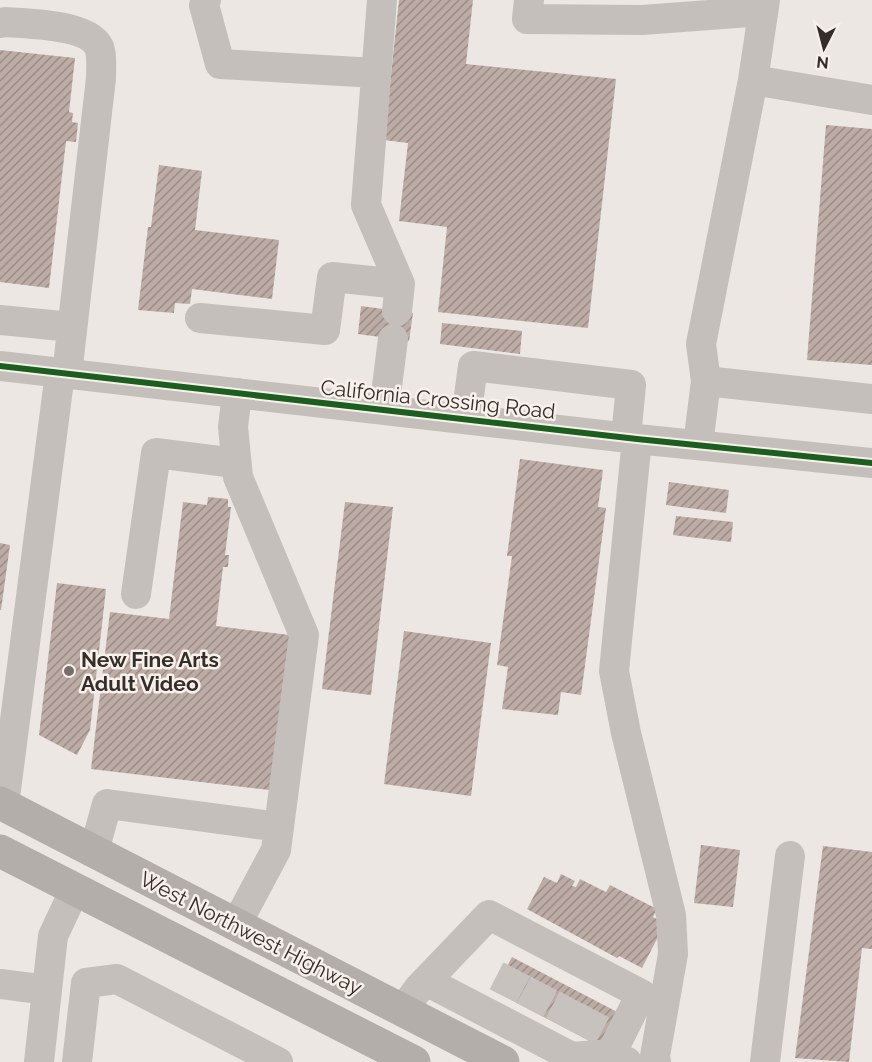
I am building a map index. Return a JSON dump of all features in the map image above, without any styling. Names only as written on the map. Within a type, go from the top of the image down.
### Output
[{"type":"main road","name":"West Northwest Highway","points":[[2,804],[490,1055]]},
{"type":"main road","name":"West Northwest Highway","points":[[0,851],[414,1062]]},
{"type":"main road","points":[[75,889],[94,851]]},
{"type":"main road","points":[[305,1006],[332,1000],[374,1024],[391,1023],[402,1011]]},
{"type":"street","points":[[206,0],[204,5],[220,64],[376,73]]},
{"type":"street","points":[[382,0],[366,205],[397,311],[384,410]]},
{"type":"street","points":[[529,0],[527,19],[642,20],[764,6],[753,80],[701,344],[706,381],[698,445]]},
{"type":"street","points":[[0,23],[60,27],[90,36],[100,49],[101,78],[72,327],[2,804]]},
{"type":"street","points":[[753,80],[872,100]]},
{"type":"street","points":[[200,318],[325,330],[332,277],[397,311]]},
{"type":"street","points":[[0,320],[72,327]]},
{"type":"street","name":"California Crossing Road","points":[[0,366],[872,463]]},
{"type":"street","points":[[466,418],[473,366],[631,385],[632,438],[614,671],[626,733],[671,915],[673,954],[655,1056],[656,1062]]},
{"type":"street","points":[[706,381],[872,399]]},
{"type":"street","points":[[236,925],[276,850],[304,635],[238,477],[233,427],[237,393]]},
{"type":"street","points":[[136,594],[156,453],[235,463]]},
{"type":"street","points":[[94,851],[107,804],[279,827]]},
{"type":"street","points":[[765,1062],[790,856]]},
{"type":"street","points":[[39,1062],[52,936],[75,889]]},
{"type":"street","points":[[402,1011],[426,981],[489,915],[527,949],[595,985],[641,994],[619,1058],[566,1045],[498,1006],[426,981]]},
{"type":"street","points":[[77,1062],[86,983],[117,980],[278,1062]]},
{"type":"street","points":[[0,984],[46,990]]},
{"type":"street","points":[[490,1055],[498,1006]]},
{"type":"building","points":[[399,0],[473,0],[466,64],[616,79],[588,328],[438,312],[447,227],[399,221],[408,143],[384,140]]},
{"type":"building","points":[[0,50],[75,58],[69,112],[73,113],[72,122],[78,123],[76,142],[66,141],[49,288],[0,282]]},
{"type":"building","points":[[826,125],[872,129],[872,365],[807,360]]},
{"type":"building","points":[[159,165],[202,171],[195,230],[279,240],[272,299],[192,289],[190,304],[175,303],[174,313],[138,310],[148,227],[151,227]]},
{"type":"building","points":[[361,306],[413,313],[409,341],[358,334]]},
{"type":"building","points":[[442,323],[522,331],[520,354],[440,344]]},
{"type":"building","points":[[520,459],[603,470],[598,507],[606,508],[581,695],[561,692],[558,715],[502,709],[508,667],[497,665],[512,556],[507,556]]},
{"type":"building","points":[[669,482],[729,490],[726,513],[666,505]]},
{"type":"building","points":[[208,497],[228,499],[228,507],[231,507],[225,555],[229,555],[228,567],[223,567],[216,626],[298,636],[278,791],[91,769],[110,612],[169,619],[183,502],[207,505]]},
{"type":"building","points":[[345,502],[393,507],[371,695],[322,689]]},
{"type":"building","points":[[676,516],[733,522],[731,542],[673,535]]},
{"type":"building","points":[[0,543],[10,545],[1,610],[0,610]]},
{"type":"building","points":[[57,583],[106,589],[90,730],[77,755],[39,735]]},
{"type":"building","points":[[404,631],[491,643],[471,796],[384,784]]},
{"type":"building","points":[[701,845],[740,850],[733,907],[694,903]]},
{"type":"building","points":[[823,846],[872,852],[872,949],[862,948],[849,1062],[795,1058]]},
{"type":"building","points":[[561,874],[575,881],[572,886],[576,887],[580,879],[606,892],[610,885],[657,909],[653,917],[662,922],[661,931],[642,968],[619,956],[617,958],[527,909],[544,877],[557,883]]},
{"type":"building","points":[[512,957],[621,1014],[603,1048],[494,991]]},
{"type":"tunnel","points":[[503,996],[521,961]]},
{"type":"tunnel","points":[[530,1010],[548,976]]},
{"type":"tunnel","points":[[559,1025],[577,991]]},
{"type":"tunnel","points":[[582,1037],[600,1003]]},
{"type":"cycle path","points":[[0,366],[637,439],[872,463]]},
{"type":"place","name":"New Fine Arts Adult Video","points":[[69,671]]}]
